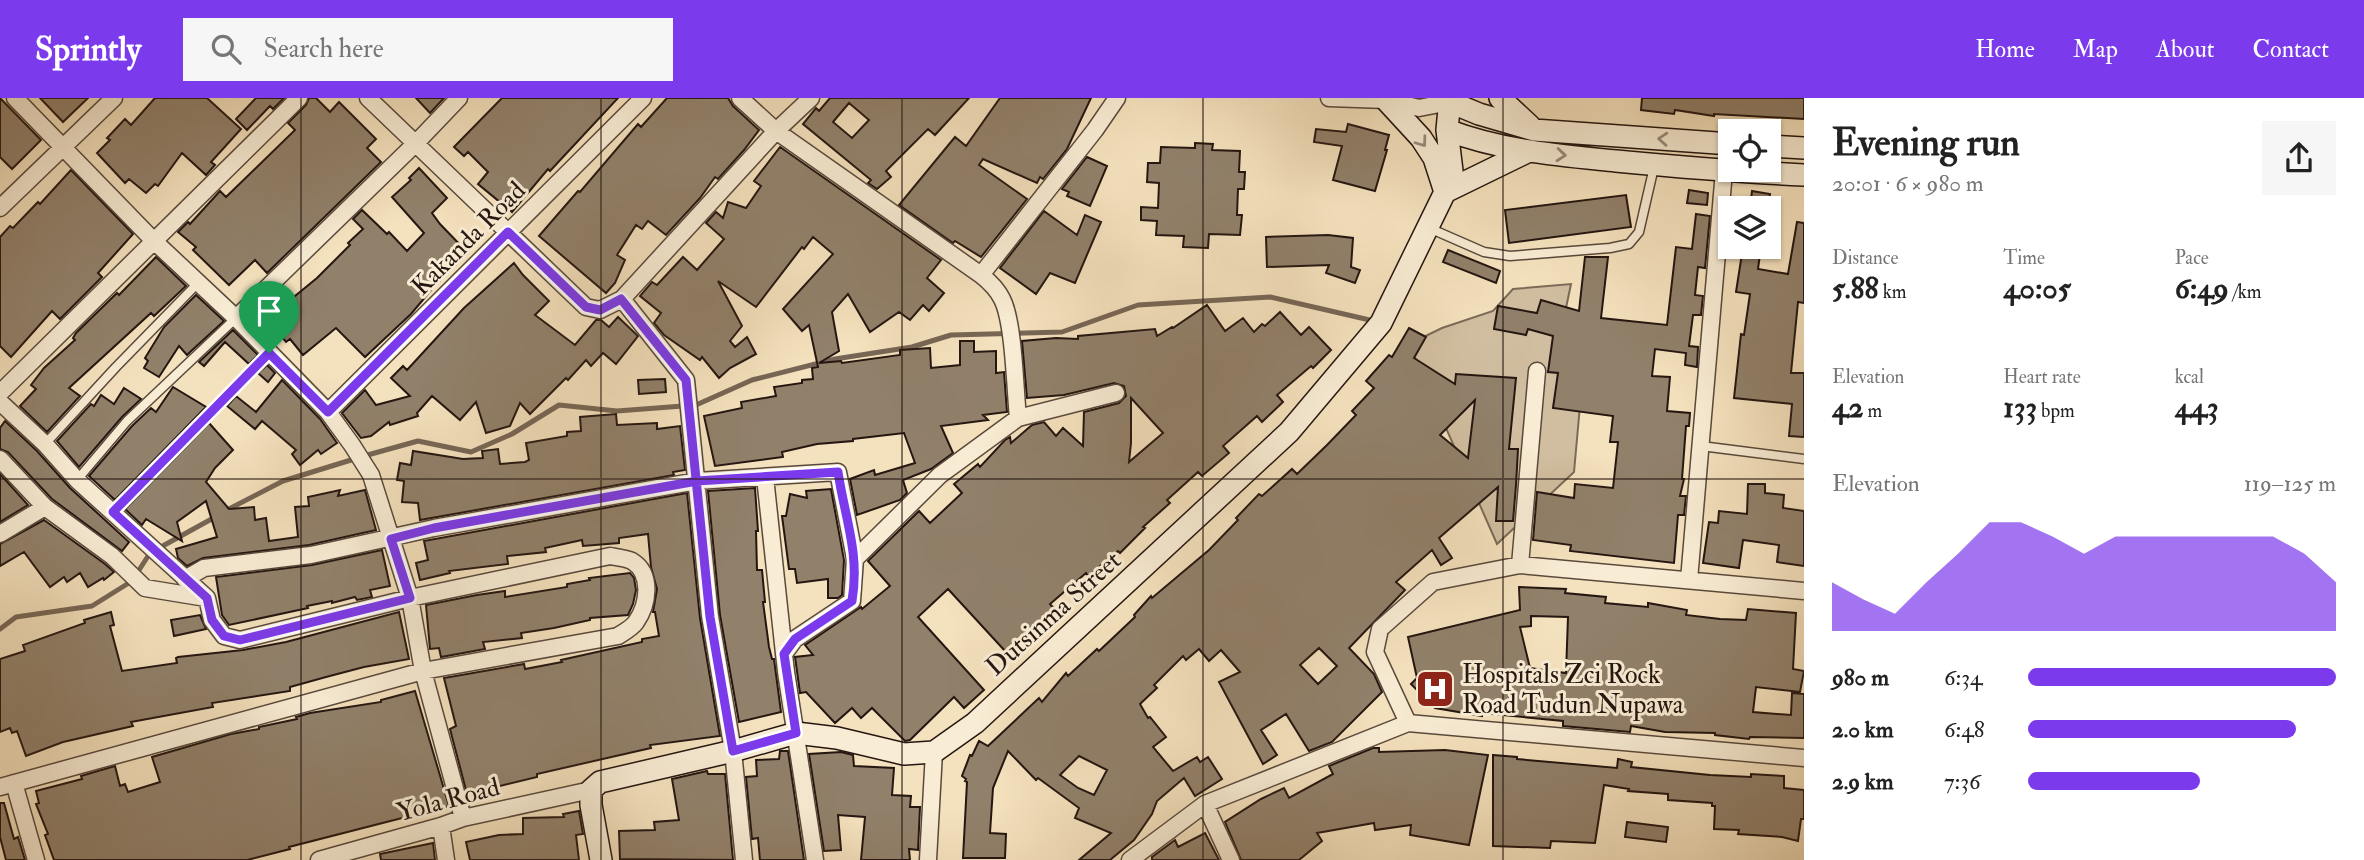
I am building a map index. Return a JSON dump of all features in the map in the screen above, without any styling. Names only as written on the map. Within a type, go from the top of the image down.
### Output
[{"type":"street","points":[[15,98],[154,241],[236,318],[328,412],[371,475],[410,598],[423,671],[463,818]]},
{"type":"street","points":[[0,208],[114,98]]},
{"type":"street","points":[[0,393],[299,98]]},
{"type":"street","points":[[368,98],[586,307],[600,310],[621,299],[776,131],[811,98]]},
{"type":"street","points":[[236,318],[459,98]]},
{"type":"street","name":"Kakanda Road","points":[[328,412],[643,98]]},
{"type":"street","points":[[740,98],[776,131],[995,287],[1004,302],[1009,322],[1018,418]]},
{"type":"street","points":[[981,275],[1117,98]]},
{"type":"street","points":[[1329,98],[1387,99],[1419,108],[1447,130],[1478,142],[1527,152],[1718,170]]},
{"type":"street","points":[[1500,98],[1534,130]]},
{"type":"street","points":[[1387,99],[1421,138],[1434,158],[1446,192],[1527,152]]},
{"type":"street","points":[[1419,108],[1450,100],[1480,106],[1534,130],[1718,143]]},
{"type":"street","name":"Dutsinma Street","points":[[934,752],[985,713],[1289,432],[1381,323],[1446,192],[1452,171],[1447,130],[1450,100]]},
{"type":"street","points":[[1478,142],[1480,106]]},
{"type":"street","name":"Dutsinma Street","points":[[1452,171],[1478,142]]},
{"type":"street","points":[[1781,147],[1804,148]]},
{"type":"street","points":[[1781,174],[1804,175]]},
{"type":"street","points":[[1689,580],[1723,182]]},
{"type":"street","points":[[621,299],[686,380],[710,617],[733,751],[744,860]]},
{"type":"street","points":[[1520,565],[1537,370]]},
{"type":"street","points":[[855,559],[940,475],[1018,418],[1116,393]]},
{"type":"street","points":[[0,402],[45,444],[77,480],[207,598],[212,620],[224,636],[240,640],[410,598],[610,556],[631,561],[642,570],[647,591],[635,624],[618,636],[423,671],[7,785],[36,860]]},
{"type":"street","points":[[0,459],[45,507],[112,556],[145,588],[207,598]]},
{"type":"street","points":[[185,579],[204,568],[311,555],[434,528],[697,481],[838,472],[855,559],[852,601],[795,639],[784,654]]},
{"type":"street","points":[[765,477],[784,654],[815,860]]},
{"type":"street","points":[[0,534],[45,507]]},
{"type":"street","points":[[1408,723],[1375,652],[1380,629],[1433,582],[1520,565],[1804,591]]},
{"type":"street","points":[[1130,860],[1205,804],[1408,723],[1804,758]]},
{"type":"street","points":[[601,860],[591,805],[592,790],[600,782],[733,751],[796,733],[837,738],[904,754],[934,752],[928,860]]},
{"type":"street","name":"Yola Road","points":[[319,860],[463,818],[592,790]]},
{"type":"street","points":[[1205,804],[1231,860]]},
{"type":"street","points":[[441,826],[446,860]]},
{"type":"lane","points":[[1428,228],[1484,252],[1510,256],[1629,244],[1639,232],[1655,164]]},
{"type":"lane","points":[[45,444],[198,283]]},
{"type":"lane","points":[[77,480],[127,421],[236,318]]},
{"type":"lane","points":[[113,512],[269,353]]},
{"type":"lane","points":[[1701,446],[1804,459]]},
{"type":"shaded area","points":[[1571,284],[1566,308],[1584,361],[1574,472],[1497,544],[1409,344],[1442,328],[1493,311],[1513,289]]},
{"type":"building","points":[[0,98],[41,140],[12,169],[0,157]]},
{"type":"building","points":[[40,98],[88,98],[63,122]]},
{"type":"building","points":[[155,98],[207,98],[241,129],[211,162],[215,165],[206,175],[182,153],[158,186],[155,184],[146,193],[129,179],[125,183],[97,153],[125,119],[131,125]]},
{"type":"building","points":[[256,98],[284,98],[273,109],[270,106],[247,130],[236,119]]},
{"type":"building","points":[[309,98],[316,98],[330,112],[339,102],[376,139],[367,148],[381,162],[267,273],[255,260],[229,285],[193,250],[196,247],[178,232],[188,222],[190,224],[220,191],[226,197],[295,130],[288,123],[306,105]]},
{"type":"building","points":[[416,98],[444,98],[430,113]]},
{"type":"building","points":[[502,98],[618,98],[550,171],[548,169],[512,212],[478,184],[488,172],[468,152],[464,156],[454,147]]},
{"type":"building","points":[[667,98],[728,98],[759,130],[666,235],[648,221],[642,229],[636,225],[617,255],[625,260],[615,283],[606,293],[539,236],[638,124],[641,127]]},
{"type":"building","points":[[830,98],[969,98],[935,135],[928,129],[886,171],[891,177],[877,189],[868,183],[871,180],[803,124],[816,108],[819,111]],"holes":[[[849,103],[869,120],[852,138],[833,122]]]},
{"type":"building","points":[[1000,98],[1091,98],[1067,149],[1037,183],[983,159],[979,165],[1027,199],[981,257],[955,241],[953,243],[899,205],[955,137],[966,146]]},
{"type":"building","points":[[1642,98],[1804,98],[1804,119],[1714,116],[1675,110],[1674,114],[1641,110]]},
{"type":"building","points":[[1348,124],[1389,135],[1375,191],[1333,180],[1342,146],[1314,142],[1316,129],[1346,132]]},
{"type":"building","points":[[1195,143],[1213,144],[1212,150],[1240,151],[1239,172],[1245,172],[1244,189],[1238,189],[1237,215],[1242,215],[1240,235],[1209,234],[1208,248],[1183,247],[1184,236],[1156,235],[1157,221],[1141,220],[1141,207],[1158,208],[1159,183],[1147,182],[1148,163],[1160,163],[1161,147],[1195,148]]},
{"type":"building","points":[[780,147],[941,260],[927,278],[944,293],[929,311],[923,305],[910,320],[899,312],[870,332],[848,294],[832,312],[839,351],[819,363],[842,363],[900,355],[900,350],[930,348],[931,368],[960,365],[960,341],[974,341],[974,352],[996,351],[996,373],[1004,372],[1007,412],[983,415],[988,420],[941,426],[953,453],[931,469],[903,480],[907,493],[900,500],[857,515],[850,479],[874,470],[875,475],[915,463],[904,433],[817,444],[782,452],[783,457],[715,466],[704,416],[742,408],[741,402],[776,396],[774,387],[813,379],[812,368],[818,367],[809,325],[802,331],[783,309],[833,254],[813,237],[804,249],[802,247],[756,307],[718,281],[742,326],[730,341],[735,347],[747,337],[756,354],[730,368],[719,378],[702,357],[700,360],[664,335],[654,323],[661,313],[640,296],[652,282],[657,285],[683,257],[697,270],[724,239],[706,223],[716,212],[723,218],[728,202],[746,208],[761,186],[754,181]]},
{"type":"building","points":[[1087,157],[1107,166],[1090,206],[1067,196],[1069,192],[1062,189]]},
{"type":"building","points":[[419,168],[447,198],[432,213],[468,253],[411,314],[365,357],[336,328],[303,355],[290,339],[286,342],[267,319],[317,278],[350,245],[348,243],[363,229],[353,219],[362,210],[407,251],[424,233],[392,197],[411,180],[409,178]]},
{"type":"building","points":[[71,170],[133,234],[98,273],[102,277],[60,319],[52,311],[11,357],[0,346],[0,237],[10,226],[13,228],[38,202],[40,204]]},
{"type":"building","points":[[1689,190],[1708,193],[1707,205],[1687,203]]},
{"type":"building","points":[[1752,191],[1770,194],[1770,196],[1751,196]]},
{"type":"building","points":[[1626,195],[1631,227],[1509,243],[1505,210]]},
{"type":"building","points":[[1044,211],[1077,235],[1085,215],[1101,222],[1075,283],[1050,273],[1036,294],[1000,268]]},
{"type":"building","points":[[1696,214],[1710,216],[1705,268],[1698,267],[1695,295],[1703,296],[1701,315],[1693,315],[1689,346],[1698,347],[1697,367],[1685,365],[1686,353],[1655,349],[1652,376],[1670,377],[1667,411],[1690,413],[1689,426],[1686,426],[1684,479],[1680,496],[1686,496],[1684,515],[1678,515],[1674,563],[1570,551],[1571,545],[1533,540],[1537,492],[1574,498],[1575,484],[1613,488],[1618,442],[1610,442],[1613,416],[1553,408],[1558,373],[1548,372],[1553,336],[1528,329],[1526,335],[1494,329],[1498,306],[1537,313],[1541,300],[1579,311],[1585,257],[1608,257],[1601,318],[1667,325],[1676,247],[1692,249]]},
{"type":"building","points":[[1797,222],[1804,223],[1804,303],[1798,302],[1791,373],[1804,373],[1804,437],[1789,436],[1792,404],[1734,398],[1741,334],[1744,335],[1750,294],[1736,292],[1741,259],[1759,259],[1758,269],[1788,274]]},
{"type":"building","points":[[1328,235],[1353,238],[1351,267],[1360,270],[1355,283],[1326,273],[1329,265],[1267,267],[1266,237]]},
{"type":"building","points":[[1448,250],[1500,271],[1496,283],[1443,262]]},
{"type":"building","points":[[156,257],[186,286],[154,316],[151,313],[69,388],[80,396],[47,432],[20,406],[36,389],[31,385],[44,368],[75,340],[73,338],[76,333]]},
{"type":"building","points":[[514,263],[549,301],[535,315],[575,345],[596,320],[601,320],[609,327],[618,317],[638,336],[616,364],[603,353],[591,366],[586,360],[530,414],[520,403],[510,426],[486,433],[476,402],[460,420],[432,396],[417,413],[418,416],[390,425],[389,422],[371,436],[361,438],[342,413],[365,390],[376,405],[410,396],[391,378],[403,366],[407,370],[464,308]]},
{"type":"building","points":[[196,295],[224,321],[187,355],[179,346],[159,377],[144,368],[148,361],[145,358],[164,327]]},
{"type":"building","points":[[1207,305],[1225,331],[1243,318],[1254,332],[1280,312],[1301,335],[1309,327],[1331,350],[1313,368],[1311,366],[1277,395],[1283,402],[1262,422],[1257,416],[1223,446],[1229,453],[1202,476],[1198,472],[1167,500],[1170,503],[1143,527],[1145,528],[1120,553],[1118,551],[1088,576],[1086,573],[1050,604],[1058,613],[1035,635],[1030,631],[1006,652],[948,589],[918,617],[984,690],[964,708],[954,697],[910,740],[905,741],[872,708],[861,718],[852,708],[835,723],[806,692],[800,693],[795,657],[813,655],[805,645],[861,607],[862,609],[890,586],[868,561],[919,511],[930,523],[962,493],[954,484],[978,464],[980,467],[1005,440],[1010,437],[1011,443],[1032,425],[1044,422],[1056,436],[1063,428],[1083,446],[1084,412],[1119,403],[1126,396],[1124,386],[1114,383],[1064,395],[1027,398],[1022,341],[1078,339],[1078,336],[1155,329],[1157,336]],"holes":[[[1131,398],[1163,433],[1129,462]]]},
{"type":"building","points":[[1409,328],[1426,337],[1414,358],[1455,384],[1456,374],[1516,378],[1509,449],[1518,449],[1513,521],[1496,521],[1498,487],[1439,538],[1452,558],[1441,565],[1432,550],[1396,582],[1405,590],[1349,648],[1374,674],[1382,692],[1332,742],[1309,751],[1286,714],[1261,730],[1277,755],[1263,764],[1219,682],[1240,672],[1221,650],[1209,661],[1199,649],[1186,660],[1183,656],[1154,685],[1157,688],[1140,704],[1148,718],[1150,717],[1166,737],[1153,747],[1173,771],[1197,757],[1200,762],[1208,757],[1222,779],[1195,796],[1184,778],[1157,801],[1152,814],[1134,840],[1110,860],[1079,860],[1111,833],[1075,818],[1079,808],[1038,778],[1036,780],[1008,751],[993,788],[990,833],[1006,834],[1005,858],[963,858],[967,782],[962,776],[979,741],[988,746],[1039,698],[1042,702],[1066,673],[1068,676],[1097,649],[1099,651],[1135,617],[1151,596],[1152,598],[1209,550],[1259,494],[1262,496],[1292,469],[1297,474],[1356,415],[1352,411],[1374,388],[1366,381],[1389,355],[1392,357]],"holes":[[[1475,400],[1468,458],[1440,435]],[[1319,648],[1337,666],[1318,684],[1300,665]],[[1079,756],[1107,770],[1094,795],[1060,775]]]},
{"type":"building","points":[[233,330],[258,355],[249,364],[225,342],[204,366],[199,362]]},
{"type":"building","points":[[267,365],[275,373],[268,382],[258,373]]},
{"type":"building","points":[[665,379],[666,392],[639,394],[638,380]]},
{"type":"building","points":[[282,380],[320,419],[337,443],[321,454],[318,450],[300,465],[292,454],[296,450],[262,421],[255,429],[227,406],[236,396],[256,412]]},
{"type":"building","points":[[173,387],[206,407],[115,500],[89,476],[132,426],[151,408],[156,412]]},
{"type":"building","points":[[124,388],[141,399],[79,467],[57,441],[91,404],[94,406],[101,395],[114,404]]},
{"type":"building","points":[[616,414],[617,425],[657,423],[657,429],[680,426],[685,470],[673,472],[674,475],[420,520],[418,503],[402,502],[404,481],[397,480],[400,463],[411,465],[413,451],[463,459],[483,458],[482,451],[498,449],[500,464],[525,462],[529,460],[526,443],[581,431],[580,417]]},
{"type":"building","points":[[5,421],[70,488],[129,542],[122,551],[52,499],[8,452],[0,449],[0,428]]},
{"type":"building","points":[[209,423],[233,450],[215,468],[206,482],[229,509],[254,507],[255,520],[266,518],[269,541],[298,537],[295,507],[309,506],[308,497],[340,490],[338,496],[365,490],[376,530],[309,545],[203,558],[187,566],[178,558],[176,549],[217,537],[206,501],[177,522],[182,541],[146,519],[142,525],[125,509]]},
{"type":"building","points":[[0,474],[28,505],[0,522]]},
{"type":"building","points":[[1748,484],[1765,484],[1765,493],[1784,495],[1783,508],[1804,511],[1804,566],[1777,562],[1779,545],[1743,540],[1739,568],[1703,563],[1709,522],[1718,523],[1719,511],[1747,514]]},
{"type":"building","points":[[755,488],[757,570],[762,570],[769,647],[774,659],[781,712],[739,722],[720,615],[708,491]]},
{"type":"building","points":[[831,489],[844,560],[842,595],[838,598],[828,598],[828,579],[797,583],[795,569],[789,569],[782,516],[786,516],[790,494],[807,498],[806,491]]},
{"type":"building","points":[[687,493],[700,618],[720,736],[650,745],[651,748],[537,774],[537,777],[467,794],[450,729],[456,726],[444,678],[524,664],[525,669],[562,662],[561,660],[659,636],[653,612],[657,589],[651,567],[648,534],[619,538],[619,543],[583,546],[582,540],[545,548],[546,552],[507,556],[508,564],[449,571],[450,573],[420,580],[416,563],[428,560],[424,541]]},
{"type":"building","points":[[44,520],[114,572],[88,587],[80,573],[67,582],[64,577],[50,587],[24,552],[0,566],[0,544]]},
{"type":"building","points":[[382,550],[390,586],[370,590],[372,597],[332,601],[229,625],[222,615],[216,577],[312,565]]},
{"type":"building","points":[[630,573],[634,578],[636,590],[628,615],[590,618],[554,628],[521,633],[522,638],[483,642],[485,649],[441,657],[439,648],[430,649],[426,605],[505,591],[505,597],[567,587],[567,584],[590,580],[589,578]]},
{"type":"building","points":[[1519,587],[1566,589],[1565,593],[1606,597],[1605,603],[1648,607],[1648,603],[1687,610],[1686,615],[1720,619],[1746,620],[1748,609],[1796,613],[1793,669],[1804,671],[1800,692],[1756,687],[1753,712],[1791,715],[1792,693],[1804,694],[1804,738],[1749,739],[1715,733],[1665,732],[1631,726],[1630,732],[1563,726],[1563,721],[1482,713],[1482,716],[1435,708],[1411,684],[1417,678],[1408,637],[1520,610]],"holes":[[[1531,616],[1568,617],[1566,673],[1530,668],[1520,627],[1531,626]]]},
{"type":"building","points":[[111,612],[114,625],[110,626],[122,671],[177,663],[178,657],[286,642],[399,612],[409,659],[326,677],[290,687],[290,691],[212,703],[213,707],[131,722],[133,726],[63,742],[26,756],[17,731],[12,733],[10,728],[0,732],[0,659],[25,651],[23,645]]},
{"type":"building","points":[[200,615],[206,629],[174,636],[171,620]]},
{"type":"building","points":[[415,691],[449,806],[247,860],[54,860],[45,835],[48,834],[36,804],[39,803],[36,791],[82,779],[81,776],[115,766],[120,786],[125,784],[128,792],[160,782],[152,757],[231,734],[297,719],[296,717],[310,713],[381,702]]},
{"type":"building","points":[[1379,748],[1379,752],[1445,750],[1488,755],[1469,845],[1410,835],[1411,825],[1375,830],[1374,823],[1317,833],[1322,841],[1299,860],[1241,860],[1225,822],[1284,788],[1289,798],[1333,774],[1329,766]]},
{"type":"building","points":[[780,751],[788,751],[804,860],[760,860],[758,838],[752,839],[746,777],[757,776],[756,760],[779,759]]},
{"type":"building","points":[[841,752],[853,755],[854,766],[894,768],[892,795],[911,796],[910,807],[920,807],[918,850],[909,849],[910,860],[861,860],[865,817],[838,815],[841,850],[824,851],[809,754]]},
{"type":"building","points":[[1493,755],[1617,768],[1618,759],[1632,762],[1631,767],[1710,775],[1784,776],[1784,788],[1804,790],[1804,819],[1801,819],[1798,841],[1782,837],[1738,834],[1739,830],[1714,829],[1715,806],[1712,806],[1712,803],[1668,800],[1668,794],[1628,791],[1629,789],[1604,785],[1595,843],[1551,841],[1550,848],[1493,846]]},
{"type":"building","points":[[707,771],[708,774],[725,774],[733,860],[620,859],[619,831],[655,830],[654,822],[679,820],[672,779]]},
{"type":"building","points":[[0,803],[4,803],[14,839],[18,837],[25,860],[6,860],[0,837]]},
{"type":"building","points":[[579,811],[583,834],[576,835],[579,860],[470,860],[466,842],[499,835],[523,834],[523,818],[564,817],[563,814]]},
{"type":"building","points":[[1627,822],[1668,827],[1666,842],[1625,837]]},
{"type":"building","points":[[1205,833],[1219,860],[1152,860],[1152,857],[1175,840],[1178,847]]},
{"type":"building","points":[[433,843],[435,860],[381,860],[380,854]]},
{"type":"waterway","points":[[225,511],[283,481],[418,441],[471,452],[512,434],[559,405],[617,411],[696,405],[752,380],[835,359],[912,347],[951,335],[1062,332],[1138,305],[1270,297],[1374,321]]},
{"type":"waterway","points":[[0,629],[16,617],[92,606],[132,581],[150,553],[217,516]]},
{"type":"place","name":"Hospitals Zci Rock Road Tudun Nupawa","points":[[1435,689]]},
{"type":"route","points":[[269,353],[113,512],[207,598],[212,620],[224,636],[240,640],[410,598],[391,539],[434,528],[697,481],[838,472],[855,559],[855,586],[852,601],[795,639],[784,654],[796,733],[733,751],[710,617],[697,481],[686,380],[621,299],[600,310],[586,307],[508,232],[328,412],[269,353]]}]
